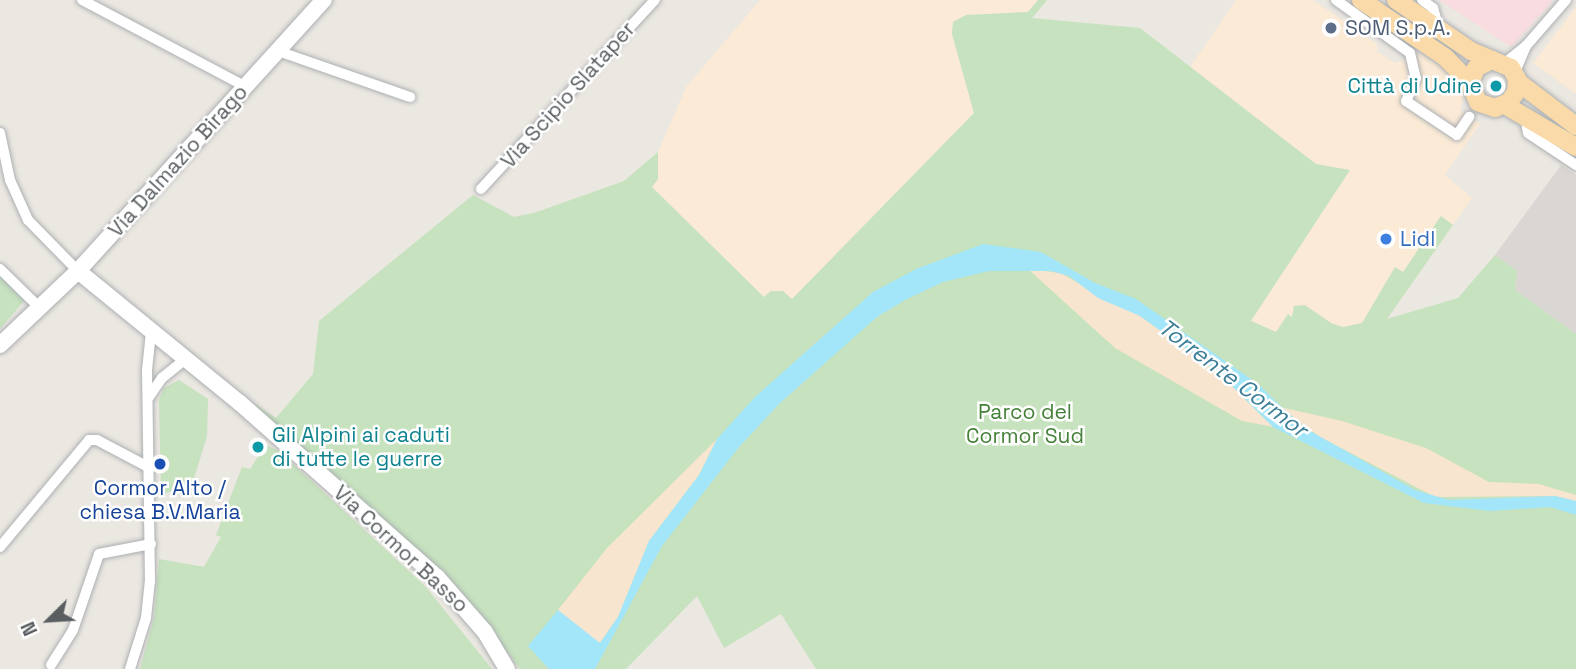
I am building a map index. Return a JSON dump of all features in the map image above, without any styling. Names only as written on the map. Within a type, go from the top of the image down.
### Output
[{"type":"main road","points":[[1361,0],[1445,57],[1471,89],[1498,106],[1525,113],[1576,147]]},
{"type":"main road","points":[[1396,0],[1507,69],[1573,121]]},
{"type":"main road","points":[[1471,89],[1476,68],[1507,69]]},
{"type":"main road","points":[[1498,106],[1513,98],[1507,69]]},
{"type":"street","points":[[82,0],[246,87]]},
{"type":"street","name":"Via Dalmazio Birago","points":[[0,345],[78,271],[324,0]]},
{"type":"street","name":"Via Scipio Slataper","points":[[481,189],[654,0]]},
{"type":"street","points":[[1336,0],[1406,48],[1416,72],[1406,101],[1457,135],[1469,117],[1471,89]]},
{"type":"street","points":[[1422,0],[1433,8],[1439,29]]},
{"type":"street","points":[[1507,69],[1566,0]]},
{"type":"street","points":[[278,51],[410,97]]},
{"type":"street","points":[[1469,117],[1498,106]]},
{"type":"street","points":[[1525,113],[1528,132],[1576,165]]},
{"type":"street","points":[[0,133],[10,180],[28,220],[78,271]]},
{"type":"street","points":[[0,269],[40,307]]},
{"type":"street","name":"Via Cormor Basso","points":[[78,271],[151,334],[240,403],[437,577],[498,653],[507,669]]},
{"type":"street","points":[[130,669],[146,618],[151,544],[151,334]]},
{"type":"street","points":[[149,397],[162,378],[184,360]]},
{"type":"street","points":[[0,547],[89,440],[150,468]]},
{"type":"street","points":[[51,666],[73,630],[99,554],[151,544]]},
{"type":"shaded area","points":[[760,0],[1038,0],[1028,12],[966,15],[953,22],[952,34],[974,113],[792,300],[780,293],[764,298],[651,187],[658,179],[658,152],[686,87]]},
{"type":"shaded area","points":[[1236,0],[1313,0],[1377,44],[1377,52],[1395,63],[1422,53],[1455,76],[1464,93],[1460,110],[1480,124],[1445,175],[1472,198],[1352,368],[1250,320],[1316,164],[1190,67]]},
{"type":"shaded area","points":[[1439,0],[1553,0],[1511,47]]},
{"type":"shaded area","points":[[1576,7],[1576,94],[1533,63]]},
{"type":"shaded area","points":[[1561,165],[1576,175],[1576,334],[1515,290],[1517,271],[1495,255]]},
{"type":"green space","name":"Parco del Cormor Sud","points":[[1038,0],[1047,0],[1032,18],[1140,28],[1316,164],[1350,170],[1251,321],[1276,332],[1288,314],[1292,317],[1294,306],[1305,305],[1331,323],[1343,327],[1362,323],[1395,267],[1403,272],[1441,216],[1453,225],[1387,319],[1458,298],[1495,255],[1517,271],[1515,290],[1576,334],[1576,669],[816,669],[781,614],[724,648],[697,596],[626,669],[520,669],[455,586],[243,396],[276,418],[313,374],[319,321],[473,195],[514,217],[534,213],[624,181],[658,152],[658,179],[652,187],[764,297],[771,291],[783,291],[792,299],[974,113],[952,34],[953,22],[966,15],[1028,12]]},
{"type":"green space","points":[[0,275],[24,301],[0,329]]},
{"type":"green space","points":[[179,380],[208,399],[207,436],[193,482],[186,480],[182,487],[161,495],[159,400],[164,388]]},
{"type":"green space","points":[[266,445],[279,451],[425,586],[492,669],[140,669],[154,618],[159,559],[204,567],[221,537],[216,535],[242,467],[250,469]]},
{"type":"sand","points":[[1028,269],[1060,273],[1140,316],[1218,372],[1273,427],[1242,421],[1115,348]]},
{"type":"sand","points":[[1280,407],[1342,421],[1426,448],[1489,482],[1539,484],[1576,495],[1576,501],[1555,496],[1435,497],[1320,437]]},
{"type":"sand","points":[[717,439],[699,475],[649,541],[618,617],[599,644],[558,610],[607,548]]},
{"type":"water","name":"Torrente Cormor","points":[[983,244],[1041,252],[1095,283],[1136,299],[1258,384],[1303,427],[1415,490],[1449,500],[1555,496],[1576,501],[1576,515],[1550,507],[1490,511],[1424,503],[1273,427],[1218,372],[1140,316],[1098,298],[1069,276],[1051,271],[989,271],[943,282],[877,317],[780,403],[739,447],[662,546],[595,669],[549,669],[528,646],[558,610],[600,643],[618,617],[649,541],[699,475],[717,439],[755,397],[873,292],[916,269]]},
{"type":"place","name":"SOM S.p.A.","points":[[1331,28]]},
{"type":"place","name":"Città di Udine","points":[[1496,86]]},
{"type":"place","name":"Lidl","points":[[1386,239]]},
{"type":"place","name":"Gli Alpini ai caduti di tutte le guerre","points":[[258,447]]},
{"type":"place","name":"Cormor Alto / chiesa B.V.Maria","points":[[160,464]]}]
